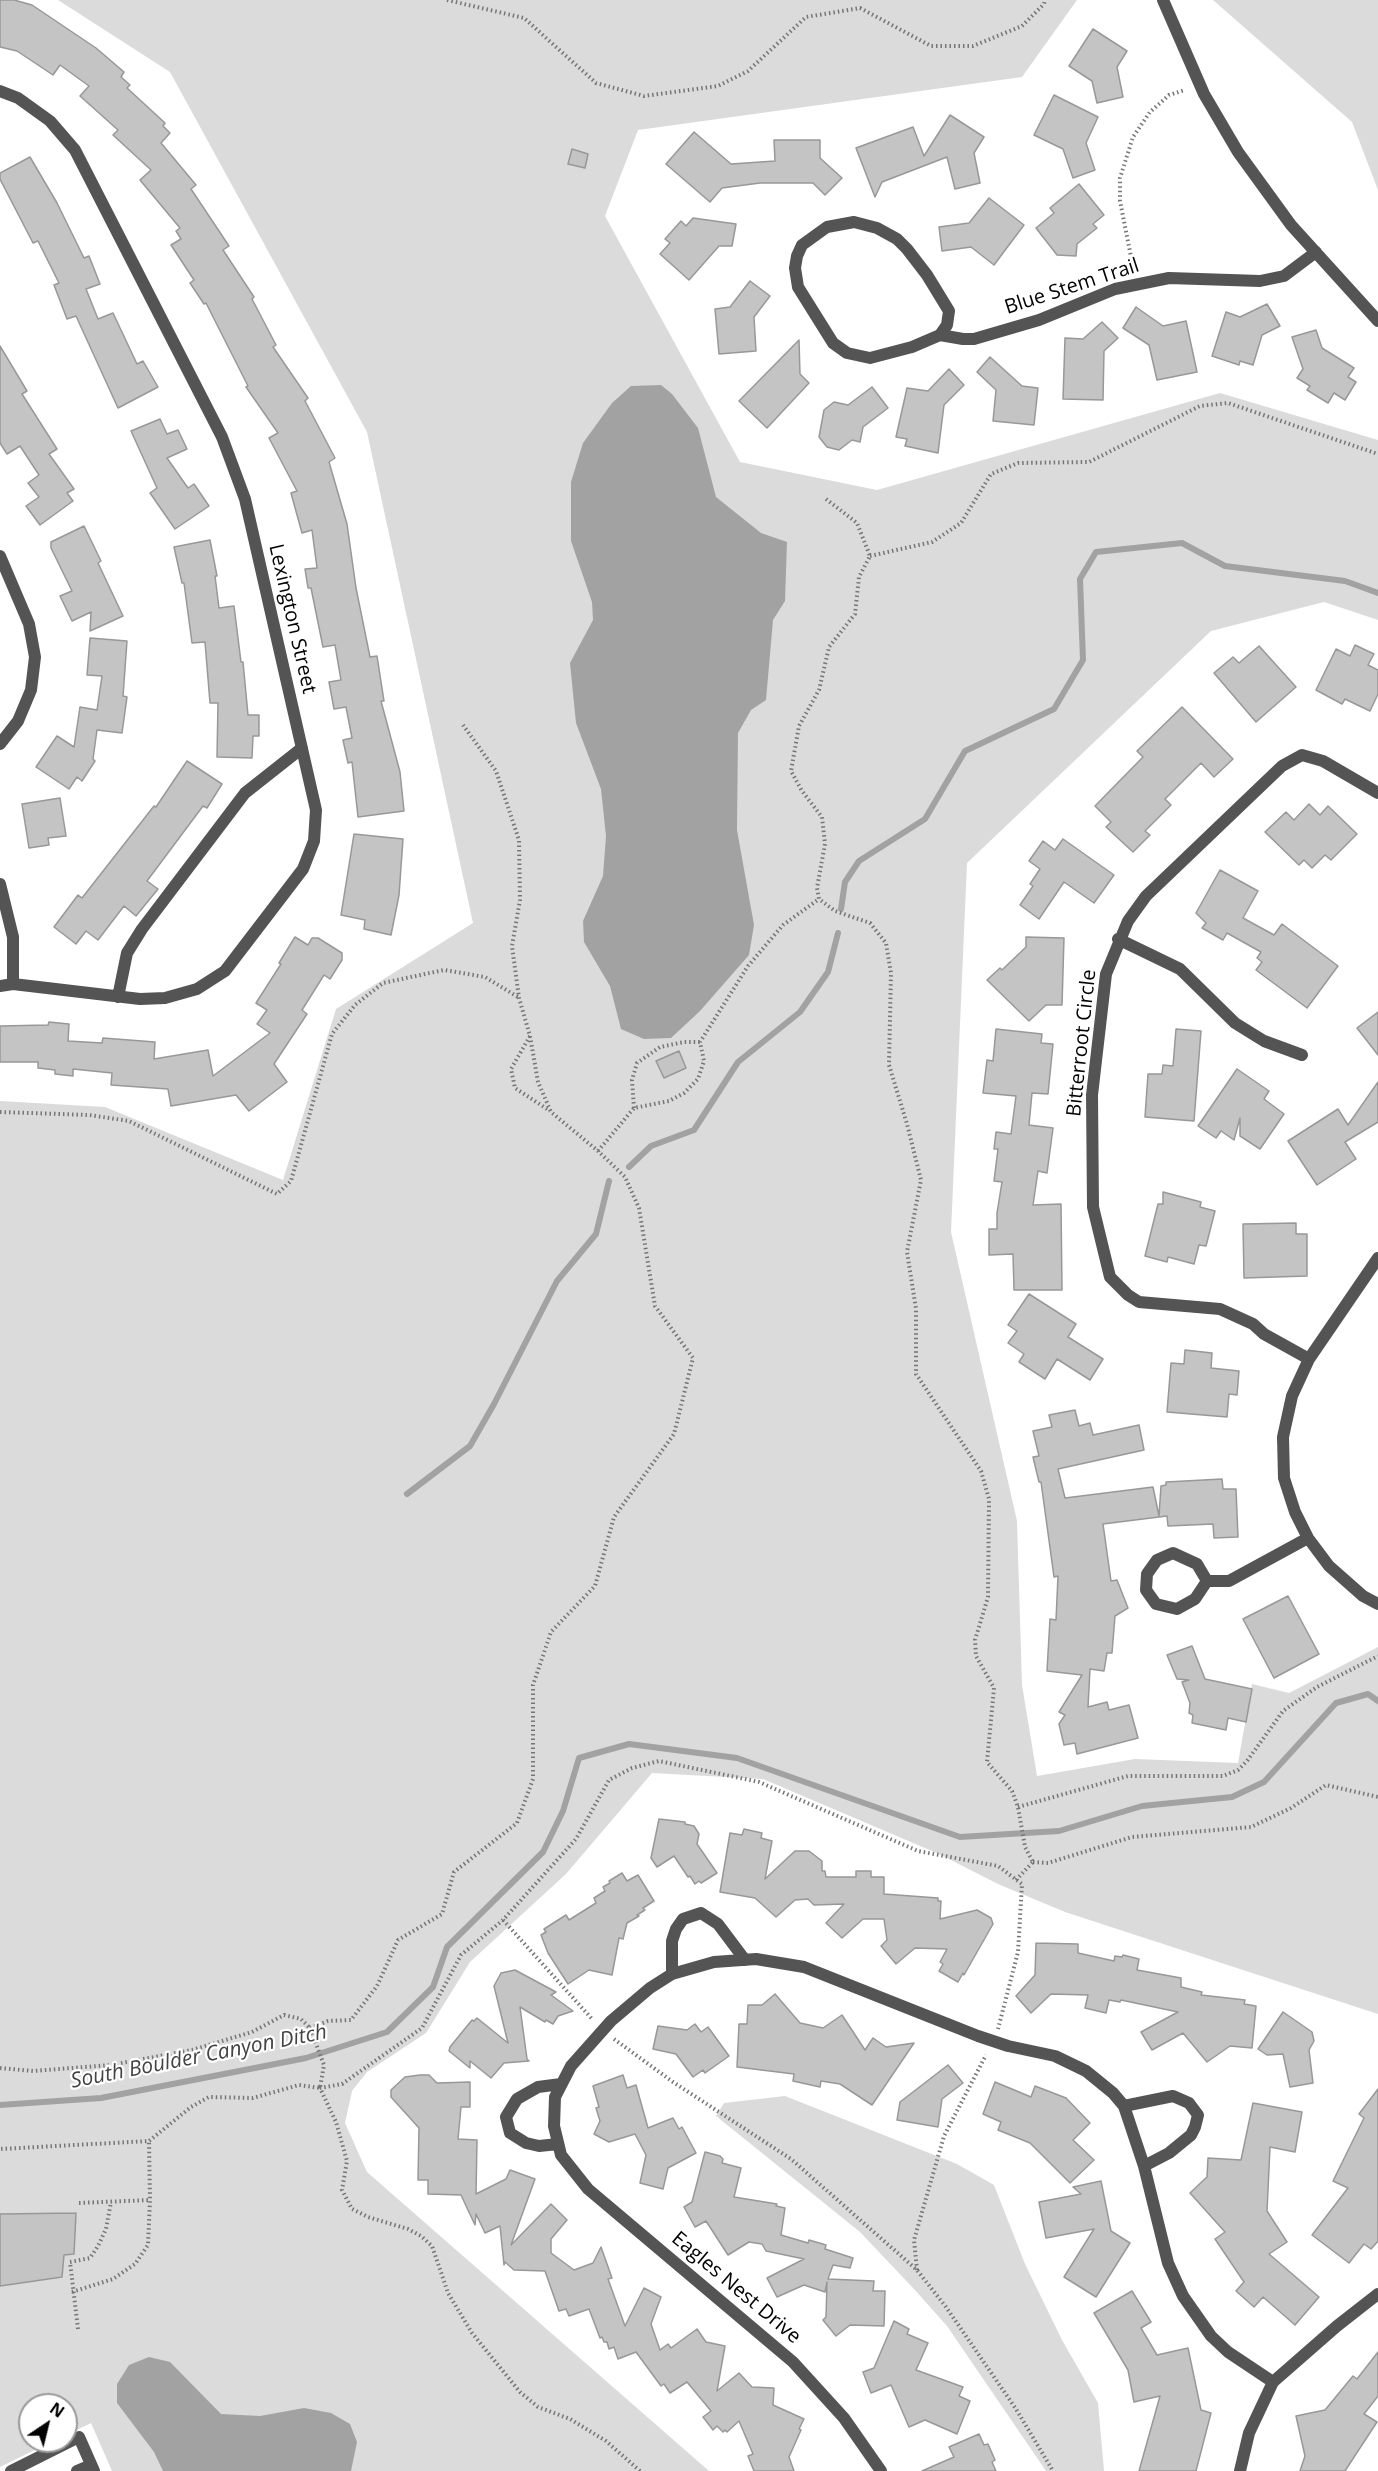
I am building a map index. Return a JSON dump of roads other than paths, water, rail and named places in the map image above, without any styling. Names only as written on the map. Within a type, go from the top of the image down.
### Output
[{"type":"street","points":[[1162,0],[1201,86],[1238,152],[1291,225],[1378,321]]},
{"type":"street","name":"Lexington Street","points":[[0,91],[18,98],[50,121],[75,150],[222,437],[245,499],[316,810],[314,841],[303,869],[225,971],[197,989],[165,998],[118,997],[6,985]]},
{"type":"street","name":"Blue Stem Trail","points":[[940,335],[947,325],[949,311],[927,275],[908,249],[897,239],[877,228],[854,222],[827,228],[802,245],[795,268],[798,287],[833,343],[847,353],[870,358],[889,354],[940,335],[974,339],[1039,320],[1100,294],[1136,285],[1187,278],[1260,281],[1284,276],[1316,252]]},
{"type":"street","points":[[0,556],[29,624],[35,657],[31,690],[18,721],[0,744]]},
{"type":"street","points":[[118,997],[128,953],[142,929],[245,793],[302,748]]},
{"type":"street","name":"Bitterroot Circle","points":[[1309,1359],[1264,1334],[1253,1324],[1220,1309],[1139,1302],[1128,1295],[1110,1277],[1093,1207],[1092,1095],[1106,974],[1118,939],[1146,896],[1282,766],[1302,755],[1323,761],[1378,793]]},
{"type":"street","points":[[0,884],[13,937],[6,985]]},
{"type":"street","points":[[1118,939],[1180,969],[1235,1023],[1264,1041],[1302,1055]]},
{"type":"street","points":[[1378,1258],[1309,1359],[1292,1396],[1283,1437],[1284,1478],[1295,1512],[1308,1538],[1329,1566],[1363,1596],[1378,1604]]},
{"type":"street","points":[[1207,1581],[1229,1581],[1308,1538]]},
{"type":"street","points":[[1173,1553],[1197,1564],[1207,1581],[1195,1599],[1177,1610],[1156,1604],[1146,1590],[1147,1574],[1156,1560],[1173,1553]]},
{"type":"street","points":[[672,1974],[672,1941],[675,1929],[683,1919],[700,1913],[718,1924],[745,1960]]},
{"type":"street","name":"Eagles Nest Drive","points":[[881,2471],[844,2418],[793,2362],[588,2189],[561,2155],[554,2126],[555,2097],[570,2066],[602,2030],[650,1988],[672,1974],[714,1962],[756,1959],[804,1967],[994,2041],[1055,2056],[1086,2071],[1113,2093],[1124,2106],[1144,2166],[1168,2263],[1183,2296],[1211,2336],[1228,2352],[1273,2382]]},
{"type":"street","points":[[558,2144],[539,2146],[526,2143],[510,2133],[506,2116],[517,2099],[538,2087],[561,2084]]},
{"type":"street","points":[[1124,2106],[1173,2097],[1189,2103],[1198,2115],[1191,2135],[1169,2153],[1144,2166]]},
{"type":"street","points":[[1240,2471],[1249,2433],[1273,2382],[1337,2326],[1378,2294]]},
{"type":"street","points":[[11,2471],[80,2437],[93,2468],[77,2471]]},
{"type":"waterway","points":[[841,909],[845,882],[859,861],[925,819],[965,751],[1054,709],[1083,660],[1080,579],[1096,552],[1182,543],[1225,566],[1345,581],[1378,593]]},
{"type":"waterway","points":[[629,1167],[651,1146],[694,1130],[738,1062],[800,1012],[828,972],[838,933]]},
{"type":"waterway","points":[[407,1494],[470,1446],[557,1281],[596,1234],[609,1181]]},
{"type":"waterway","name":"South Boulder Canyon Ditch","points":[[0,2105],[101,2098],[306,2058],[387,2032],[433,1987],[447,1947],[543,1852],[563,1811],[579,1758],[629,1744],[737,1758],[960,1837],[1059,1831],[1142,1806],[1232,1797],[1264,1782],[1336,1703],[1368,1694],[1378,1701]]}]
